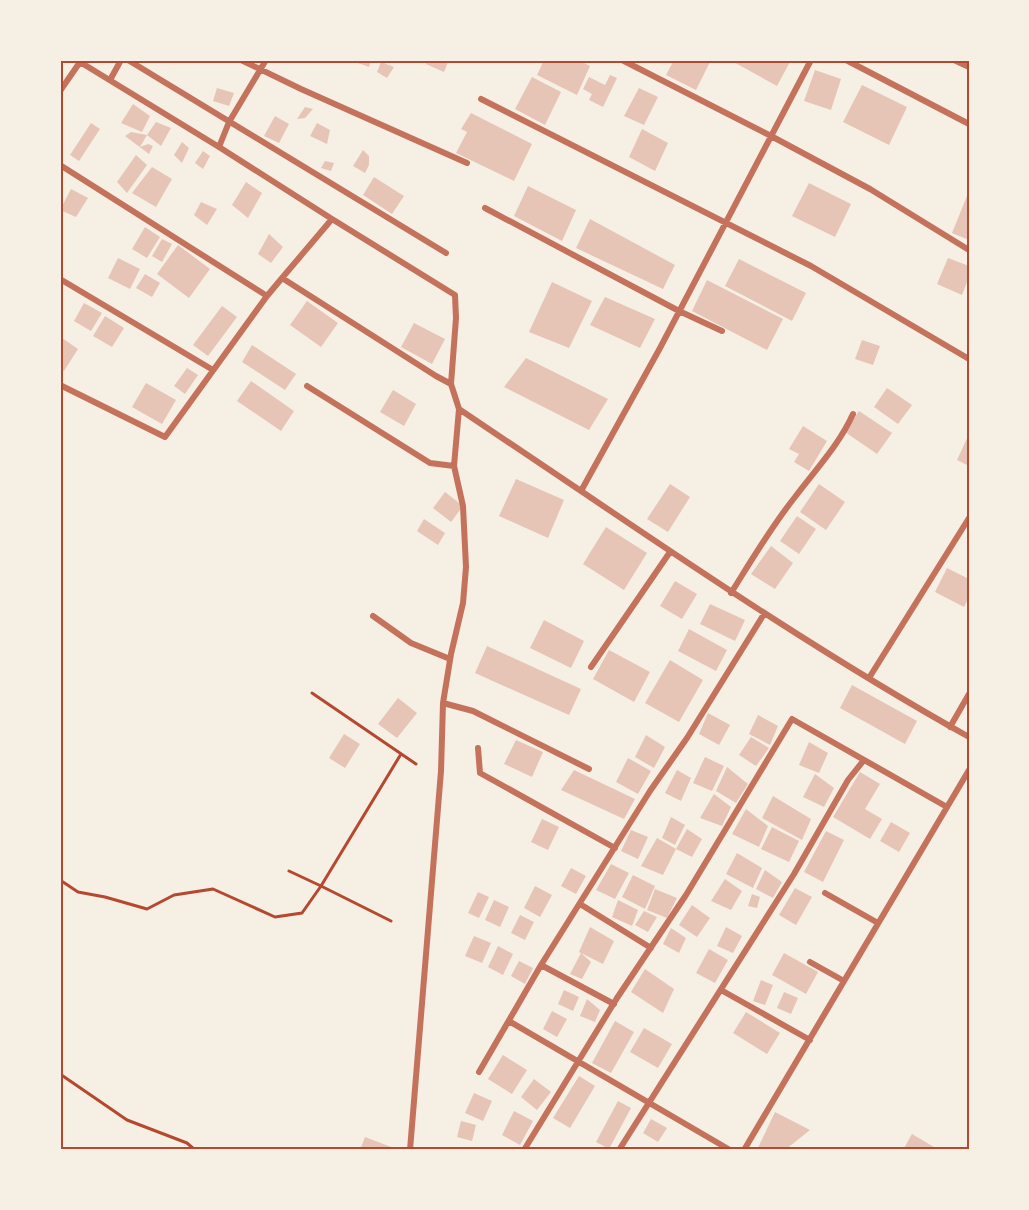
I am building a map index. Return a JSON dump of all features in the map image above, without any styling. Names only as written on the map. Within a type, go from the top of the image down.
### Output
[{"type":"street","points":[[110,80],[121,60]]},
{"type":"street","points":[[128,60],[446,253]]},
{"type":"street","points":[[241,60],[468,163]]},
{"type":"street","points":[[219,147],[229,122],[266,60]]},
{"type":"street","points":[[621,60],[870,189],[969,250]]},
{"type":"street","points":[[581,491],[811,60]]},
{"type":"street","points":[[846,60],[969,124]]},
{"type":"street","points":[[954,60],[969,67]]},
{"type":"street","points":[[60,91],[79,61],[455,295],[456,318],[451,384],[459,409],[454,466],[464,506],[466,567],[463,603],[442,703],[441,771],[410,1150]]},
{"type":"street","points":[[481,99],[811,266],[969,359]]},
{"type":"street","points":[[60,165],[267,296]]},
{"type":"street","points":[[485,208],[679,311],[722,331]]},
{"type":"street","points":[[60,385],[165,437],[267,296],[332,219]]},
{"type":"street","points":[[282,278],[451,384]]},
{"type":"street","points":[[60,279],[213,370]]},
{"type":"street","points":[[308,386],[430,463],[454,466]]},
{"type":"street","points":[[459,409],[731,593],[969,737]]},
{"type":"street","points":[[731,593],[763,542],[845,432],[853,414]]},
{"type":"street","points":[[869,678],[969,518]]},
{"type":"street","points":[[591,667],[670,552]]},
{"type":"street","points":[[479,1072],[542,965],[764,614]]},
{"type":"street","points":[[373,616],[411,643],[450,659]]},
{"type":"street","points":[[950,727],[969,694]]},
{"type":"street","points":[[442,703],[473,711],[589,769]]},
{"type":"street","points":[[524,1150],[614,1004],[686,895],[792,719],[947,807]]},
{"type":"street","points":[[478,748],[480,773],[615,848]]},
{"type":"street","points":[[619,1150],[794,874],[848,780],[864,760]]},
{"type":"street","points":[[744,1150],[969,770]]},
{"type":"street","points":[[825,893],[878,923]]},
{"type":"street","points":[[580,904],[651,948]]},
{"type":"street","points":[[810,962],[844,981]]},
{"type":"street","points":[[542,965],[614,1004]]},
{"type":"street","points":[[721,990],[810,1040]]},
{"type":"street","points":[[509,1021],[730,1150]]},
{"type":"path","points":[[312,693],[416,764]]},
{"type":"path","points":[[60,880],[78,892],[147,909],[174,895],[213,889],[275,917],[303,913],[401,754]]},
{"type":"path","points":[[289,871],[391,921]]},
{"type":"path","points":[[60,1074],[127,1120],[187,1143],[195,1150]]},
{"type":"building","points":[[358,60],[371,60],[369,67],[358,63]]},
{"type":"building","points":[[427,60],[449,60],[444,72],[426,64]]},
{"type":"building","points":[[544,60],[577,60],[590,66],[577,95],[537,75]]},
{"type":"building","points":[[674,60],[711,60],[696,90],[666,75]]},
{"type":"building","points":[[730,60],[791,60],[777,86]]},
{"type":"building","points":[[381,62],[394,67],[387,78],[377,72]]},
{"type":"building","points":[[815,70],[841,79],[831,110],[804,101]]},
{"type":"building","points":[[610,75],[617,78],[603,107],[589,100],[592,94],[583,89],[589,77],[605,85]]},
{"type":"building","points":[[532,77],[561,92],[545,125],[515,109]]},
{"type":"building","points":[[862,85],[907,107],[889,145],[843,122]]},
{"type":"building","points":[[217,88],[234,93],[229,106],[213,101]]},
{"type":"building","points":[[639,88],[658,97],[644,125],[624,116]]},
{"type":"building","points":[[133,104],[150,116],[142,132],[121,123]]},
{"type":"building","points":[[305,107],[313,109],[305,118],[297,119]]},
{"type":"building","points":[[471,113],[532,144],[514,181],[456,153],[467,132],[461,129]]},
{"type":"building","points":[[275,116],[289,124],[279,143],[264,136]]},
{"type":"building","points":[[156,122],[171,128],[161,146],[147,135]]},
{"type":"building","points":[[91,123],[100,129],[79,161],[70,155]]},
{"type":"building","points":[[317,123],[330,130],[327,144],[310,136]]},
{"type":"building","points":[[642,129],[668,143],[655,171],[629,157]]},
{"type":"building","points":[[131,132],[147,135],[140,147],[148,144],[153,146],[149,154],[125,136]]},
{"type":"building","points":[[182,142],[189,148],[182,163],[174,155]]},
{"type":"building","points":[[363,150],[369,156],[369,165],[365,173],[353,166]]},
{"type":"building","points":[[203,151],[210,156],[203,169],[195,163]]},
{"type":"building","points":[[136,155],[147,165],[127,193],[117,182]]},
{"type":"building","points":[[325,161],[334,163],[331,171],[321,168]]},
{"type":"building","points":[[152,167],[172,179],[156,207],[132,193]]},
{"type":"building","points":[[374,177],[404,196],[392,214],[363,195]]},
{"type":"building","points":[[246,182],[262,193],[248,218],[232,205]]},
{"type":"building","points":[[809,183],[851,204],[835,237],[792,216]]},
{"type":"building","points":[[528,186],[576,210],[562,241],[514,216]]},
{"type":"building","points":[[71,189],[88,198],[76,217],[60,210]]},
{"type":"building","points":[[969,191],[969,240],[952,233]]},
{"type":"building","points":[[201,202],[217,209],[207,225],[194,215]]},
{"type":"building","points":[[590,219],[675,265],[663,289],[576,248]]},
{"type":"building","points":[[145,227],[160,237],[147,258],[132,249]]},
{"type":"building","points":[[269,234],[283,247],[271,263],[258,254]]},
{"type":"building","points":[[162,239],[172,244],[162,262],[152,256]]},
{"type":"building","points":[[178,245],[210,269],[189,298],[157,274]]},
{"type":"building","points":[[118,258],[140,269],[130,289],[108,278]]},
{"type":"building","points":[[948,258],[969,266],[969,277],[962,295],[937,284]]},
{"type":"building","points":[[739,259],[806,293],[792,321],[725,286]]},
{"type":"building","points":[[145,274],[160,283],[152,297],[136,288]]},
{"type":"building","points":[[707,280],[783,319],[767,350],[692,311]]},
{"type":"building","points":[[552,282],[592,301],[569,348],[529,332]]},
{"type":"building","points":[[605,297],[655,319],[640,348],[590,325]]},
{"type":"building","points":[[307,301],[338,323],[321,347],[290,325]]},
{"type":"building","points":[[84,303],[102,313],[91,331],[74,321]]},
{"type":"building","points":[[222,306],[237,317],[208,356],[193,345]]},
{"type":"building","points":[[105,316],[124,328],[112,347],[93,336]]},
{"type":"building","points":[[414,323],[445,339],[432,364],[401,347]]},
{"type":"building","points":[[62,338],[78,349],[64,371],[60,368]]},
{"type":"building","points":[[862,340],[880,346],[873,365],[855,359]]},
{"type":"building","points":[[252,345],[296,374],[285,390],[242,362]]},
{"type":"building","points":[[526,358],[608,399],[589,430],[504,387]]},
{"type":"building","points":[[187,368],[198,375],[185,394],[174,386]]},
{"type":"building","points":[[251,381],[294,411],[281,431],[237,401]]},
{"type":"building","points":[[146,383],[176,400],[162,424],[132,407]]},
{"type":"building","points":[[887,388],[912,405],[898,424],[874,407]]},
{"type":"building","points":[[393,390],[416,404],[404,426],[380,412]]},
{"type":"building","points":[[859,411],[892,433],[877,454],[845,432]]},
{"type":"building","points":[[803,426],[827,441],[809,471],[794,462],[799,454],[789,449]]},
{"type":"building","points":[[969,434],[969,466],[957,460]]},
{"type":"building","points":[[516,479],[564,500],[548,538],[499,516]]},
{"type":"building","points":[[670,484],[690,497],[668,532],[647,519]]},
{"type":"building","points":[[819,484],[845,502],[826,530],[800,512]]},
{"type":"building","points":[[445,492],[463,506],[451,522],[433,508]]},
{"type":"building","points":[[797,516],[816,529],[799,554],[780,541]]},
{"type":"building","points":[[424,519],[445,533],[438,545],[417,531]]},
{"type":"building","points":[[606,527],[647,553],[624,590],[583,564]]},
{"type":"building","points":[[771,546],[793,563],[775,589],[751,574]]},
{"type":"building","points":[[947,568],[969,579],[969,597],[964,607],[935,592]]},
{"type":"building","points":[[675,581],[697,594],[682,619],[660,606]]},
{"type":"building","points":[[710,604],[745,620],[735,641],[700,624]]},
{"type":"building","points":[[544,620],[584,641],[571,668],[530,648]]},
{"type":"building","points":[[689,629],[727,650],[716,671],[678,651]]},
{"type":"building","points":[[487,646],[581,689],[569,715],[475,673]]},
{"type":"building","points":[[609,650],[650,672],[634,702],[593,679]]},
{"type":"building","points":[[670,660],[703,680],[679,722],[645,703]]},
{"type":"building","points":[[852,685],[917,721],[905,744],[840,708]]},
{"type":"building","points":[[398,698],[417,713],[397,738],[378,724]]},
{"type":"building","points":[[708,713],[730,725],[719,745],[699,734]]},
{"type":"building","points":[[758,715],[778,726],[770,745],[749,734]]},
{"type":"building","points":[[344,734],[360,744],[345,768],[329,758]]},
{"type":"building","points":[[646,735],[665,747],[654,768],[635,757]]},
{"type":"building","points":[[751,737],[769,748],[756,766],[739,755]]},
{"type":"building","points":[[516,740],[543,752],[532,777],[504,764]]},
{"type":"building","points":[[809,742],[828,753],[819,773],[799,765]]},
{"type":"building","points":[[705,757],[724,766],[712,791],[693,783]]},
{"type":"building","points":[[628,758],[651,771],[638,794],[616,782]]},
{"type":"building","points":[[727,767],[748,784],[736,803],[716,791]]},
{"type":"building","points":[[574,770],[635,799],[624,819],[561,790]]},
{"type":"building","points":[[677,770],[691,778],[681,801],[665,793]]},
{"type":"building","points":[[860,772],[880,784],[865,809],[882,819],[870,839],[833,817]]},
{"type":"building","points":[[815,774],[834,788],[824,807],[803,797]]},
{"type":"building","points":[[714,794],[731,807],[722,826],[700,818]]},
{"type":"building","points":[[773,796],[811,819],[802,840],[762,818]]},
{"type":"building","points":[[746,809],[768,826],[759,847],[732,834]]},
{"type":"building","points":[[671,817],[685,825],[675,845],[662,838]]},
{"type":"building","points":[[542,819],[559,827],[548,850],[531,842]]},
{"type":"building","points":[[891,822],[910,833],[899,852],[880,841]]},
{"type":"building","points":[[772,827],[799,841],[789,862],[761,849]]},
{"type":"building","points":[[687,829],[702,839],[692,857],[676,849]]},
{"type":"building","points":[[631,830],[648,837],[638,859],[621,851]]},
{"type":"building","points":[[826,831],[844,840],[823,882],[804,872]]},
{"type":"building","points":[[657,838],[676,849],[663,875],[641,866]]},
{"type":"building","points":[[737,853],[762,868],[753,888],[726,874]]},
{"type":"building","points":[[611,864],[629,873],[615,899],[596,890]]},
{"type":"building","points":[[571,868],[586,876],[576,894],[561,886]]},
{"type":"building","points":[[765,870],[782,882],[773,898],[756,889]]},
{"type":"building","points":[[633,875],[655,886],[645,909],[622,897]]},
{"type":"building","points":[[725,879],[742,891],[731,910],[711,901]]},
{"type":"building","points":[[535,886],[552,895],[540,917],[524,908]]},
{"type":"building","points":[[795,888],[812,897],[796,925],[779,915]]},
{"type":"building","points":[[655,889],[677,898],[667,918],[647,910]]},
{"type":"building","points":[[478,892],[489,897],[479,918],[468,913]]},
{"type":"building","points":[[752,894],[760,897],[757,908],[748,906]]},
{"type":"building","points":[[494,900],[509,907],[500,927],[485,920]]},
{"type":"building","points":[[618,900],[638,910],[632,926],[612,917]]},
{"type":"building","points":[[692,905],[710,918],[697,937],[679,925]]},
{"type":"building","points":[[644,911],[657,917],[648,932],[635,925]]},
{"type":"building","points":[[520,915],[534,922],[525,940],[511,933]]},
{"type":"building","points":[[590,927],[614,941],[603,964],[579,952]]},
{"type":"building","points":[[726,927],[742,936],[733,953],[717,946]]},
{"type":"building","points":[[671,928],[686,938],[679,953],[663,944]]},
{"type":"building","points":[[474,936],[491,943],[482,963],[465,956]]},
{"type":"building","points":[[498,946],[513,954],[503,975],[488,967]]},
{"type":"building","points":[[709,949],[728,960],[715,983],[696,973]]},
{"type":"building","points":[[581,953],[591,962],[582,979],[570,974]]},
{"type":"building","points":[[784,953],[818,972],[806,994],[772,975]]},
{"type":"building","points":[[519,961],[533,968],[525,984],[511,976]]},
{"type":"building","points":[[645,969],[674,989],[663,1013],[631,992]]},
{"type":"building","points":[[761,980],[773,985],[765,1005],[753,1001]]},
{"type":"building","points":[[564,990],[579,997],[573,1011],[558,1004]]},
{"type":"building","points":[[784,992],[798,998],[791,1014],[777,1008]]},
{"type":"building","points":[[587,999],[600,1010],[595,1022],[580,1016]]},
{"type":"building","points":[[552,1011],[567,1019],[557,1037],[543,1029]]},
{"type":"building","points":[[746,1012],[780,1033],[767,1054],[733,1033]]},
{"type":"building","points":[[615,1021],[634,1032],[611,1073],[592,1063]]},
{"type":"building","points":[[644,1028],[672,1044],[658,1068],[630,1052]]},
{"type":"building","points":[[503,1055],[527,1070],[512,1094],[488,1079]]},
{"type":"building","points":[[579,1076],[595,1086],[570,1128],[553,1118]]},
{"type":"building","points":[[534,1079],[551,1092],[537,1110],[521,1097]]},
{"type":"building","points":[[474,1093],[492,1101],[483,1121],[465,1113]]},
{"type":"building","points":[[618,1101],[631,1108],[609,1149],[596,1142]]},
{"type":"building","points":[[514,1111],[533,1121],[520,1145],[502,1135]]},
{"type":"building","points":[[775,1112],[810,1130],[785,1150],[757,1150]]},
{"type":"building","points":[[651,1119],[667,1128],[658,1142],[643,1133]]},
{"type":"building","points":[[461,1121],[476,1125],[472,1141],[457,1137]]},
{"type":"building","points":[[912,1134],[939,1150],[903,1150]]},
{"type":"building","points":[[365,1137],[399,1150],[360,1150]]}]
